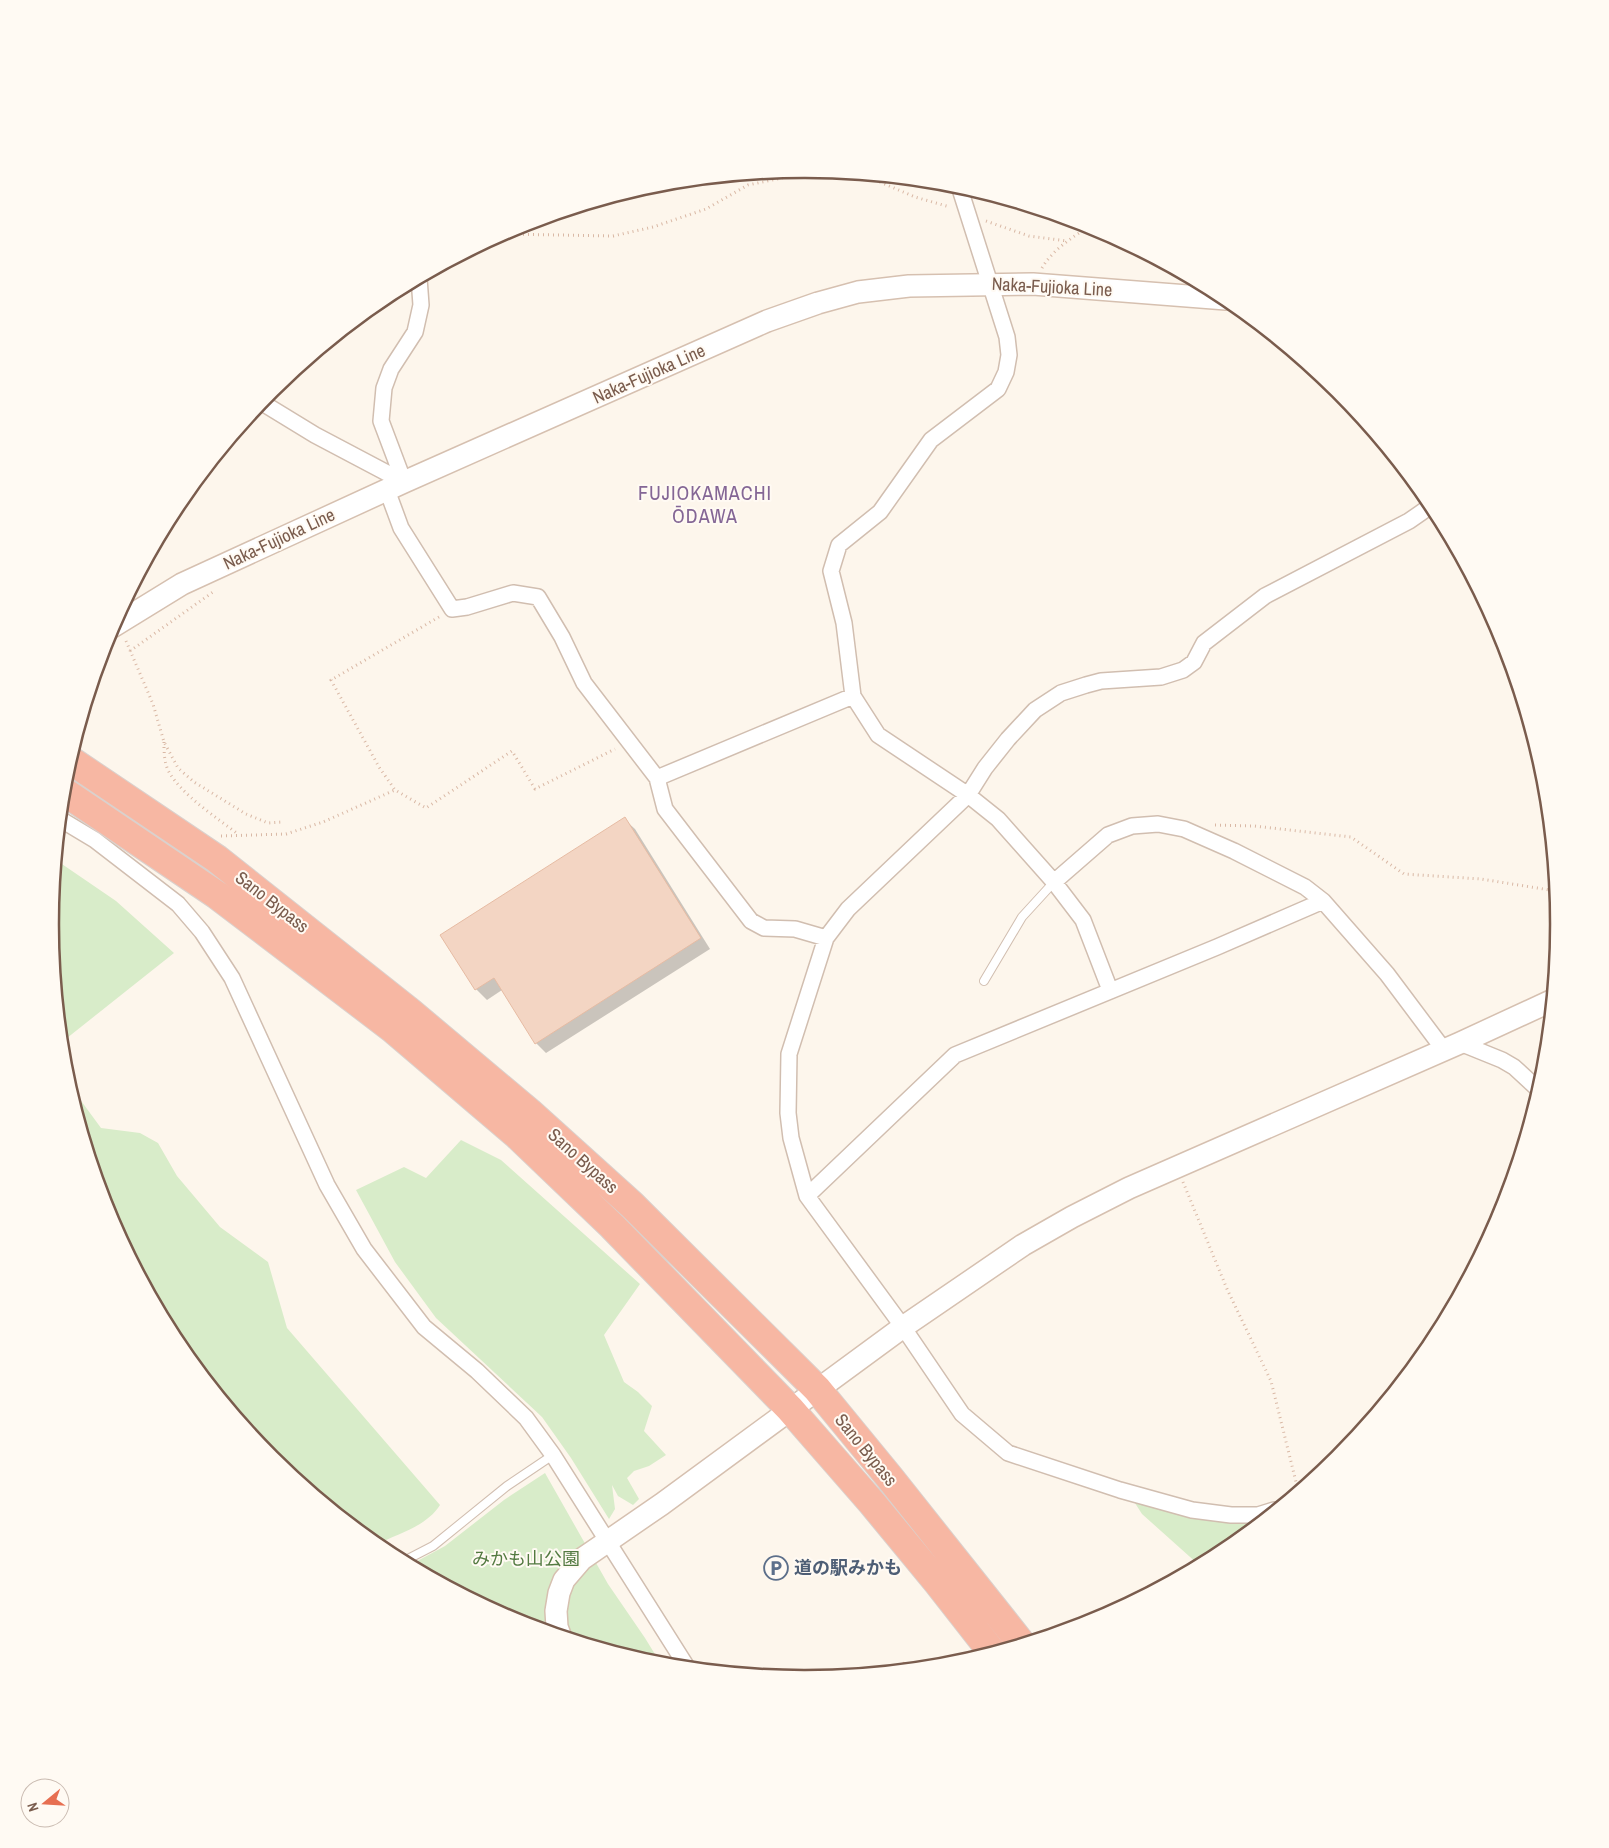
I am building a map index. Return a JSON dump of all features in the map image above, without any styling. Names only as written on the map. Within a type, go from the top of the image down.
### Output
[{"type":"highway","name":"Sano Bypass","points":[[76,764],[225,865],[410,1012],[529,1112],[632,1205],[816,1389],[890,1478],[1017,1638]]},
{"type":"highway","name":"Sano Bypass","points":[[70,796],[217,895],[392,1029],[516,1134],[612,1226],[790,1409],[938,1582],[988,1646]]},
{"type":"street","points":[[962,196],[1007,337],[1009,355],[1006,372],[998,389],[931,440],[880,512],[839,545],[831,571],[844,623],[853,696],[878,735],[968,795],[998,819],[1054,882],[1083,920],[1110,990]]},
{"type":"street","name":"Naka-Fujioka Line","points":[[119,634],[182,584],[396,486],[768,321],[818,303],[858,292],[909,286],[990,283],[1033,284],[1207,297]]},
{"type":"street","points":[[420,286],[421,305],[415,332],[391,369],[384,388],[381,422],[396,486],[401,528],[452,610],[513,594],[538,597],[562,637],[584,683],[657,778],[665,809],[751,921],[764,928],[795,929],[826,938]]},
{"type":"street","points":[[268,406],[396,486]]},
{"type":"street","points":[[1260,1514],[1231,1515],[1192,1510],[1120,1490],[1008,1453],[962,1414],[903,1326],[807,1196],[791,1138],[788,1113],[789,1054],[826,938],[848,909],[968,795],[985,768],[1008,739],[1036,710],[1061,693],[1101,681],[1161,677],[1184,670],[1194,662],[1204,643],[1264,596],[1409,521],[1425,510]]},
{"type":"street","points":[[657,778],[853,696]]},
{"type":"street","points":[[66,822],[96,840],[178,904],[202,932],[232,978],[327,1185],[364,1248],[424,1328],[477,1371],[526,1418],[553,1455],[681,1659]]},
{"type":"street","points":[[1054,882],[1108,835],[1132,826],[1158,824],[1184,829],[1276,871],[1305,887],[1323,900],[1452,1047],[1502,1060],[1514,1067],[1533,1084]]},
{"type":"street","points":[[807,1196],[955,1055],[1217,947],[1323,900]]},
{"type":"street","points":[[557,1627],[556,1611],[559,1593],[564,1580],[582,1559],[903,1326],[1023,1245],[1129,1188],[1452,1047],[1546,1003]]},
{"type":"lane","points":[[984,981],[1022,917],[1054,882]]},
{"type":"lane","points":[[411,1557],[433,1546],[507,1486],[553,1455]]},
{"type":"path","points":[[521,234],[613,236],[653,227],[706,209],[748,185],[776,179]]},
{"type":"path","points":[[1033,284],[1046,260],[1067,241],[1081,232]]},
{"type":"path","points":[[452,610],[331,680],[379,767],[395,790],[426,808],[512,751],[535,789],[629,742]]},
{"type":"path","points":[[119,634],[153,704],[164,742],[178,768],[194,782],[246,814],[268,823],[282,822]]},
{"type":"path","points":[[164,742],[164,754],[168,771],[180,788],[238,835]]},
{"type":"path","points":[[199,847],[206,840],[216,837],[286,834],[323,822],[395,790]]},
{"type":"path","points":[[1184,829],[1212,825],[1254,826],[1351,837],[1404,874],[1481,879],[1549,890]]},
{"type":"path","points":[[1177,1168],[1227,1289],[1270,1382],[1297,1484]]},
{"type":"green space","points":[[61,864],[116,901],[174,953],[68,1037],[60,973],[59,924]]},
{"type":"green space","points":[[80,1099],[101,1128],[140,1133],[158,1143],[177,1176],[220,1227],[268,1262],[287,1328],[440,1505],[428,1519],[412,1529],[385,1541],[351,1516],[313,1485],[277,1451],[244,1416],[213,1378],[184,1338],[136,1254],[98,1164]]},
{"type":"green space","points":[[461,1140],[501,1160],[640,1284],[604,1335],[624,1382],[638,1392],[652,1406],[644,1431],[666,1455],[649,1466],[634,1471],[627,1478],[639,1499],[633,1505],[618,1496],[612,1485],[615,1509],[609,1519],[571,1458],[542,1417],[436,1318],[395,1262],[356,1190],[404,1167],[426,1178]]},
{"type":"green space","name":"みかも山公園","points":[[545,1473],[608,1584],[655,1654],[611,1644],[519,1613],[475,1593],[417,1561],[445,1546],[504,1500]]},
{"type":"green space","points":[[1133,1500],[1174,1514],[1194,1517],[1222,1516],[1275,1502],[1219,1544],[1193,1560],[1142,1514]]},
{"type":"building","points":[[625,817],[701,938],[535,1044],[494,978],[475,990],[440,935]]},
{"type":"place","name":"道の駅みかも","points":[[776,1568]]},
{"type":"district","name":"FUJIOKAMACHI ŌDAWA","points":[[705,504]]}]
